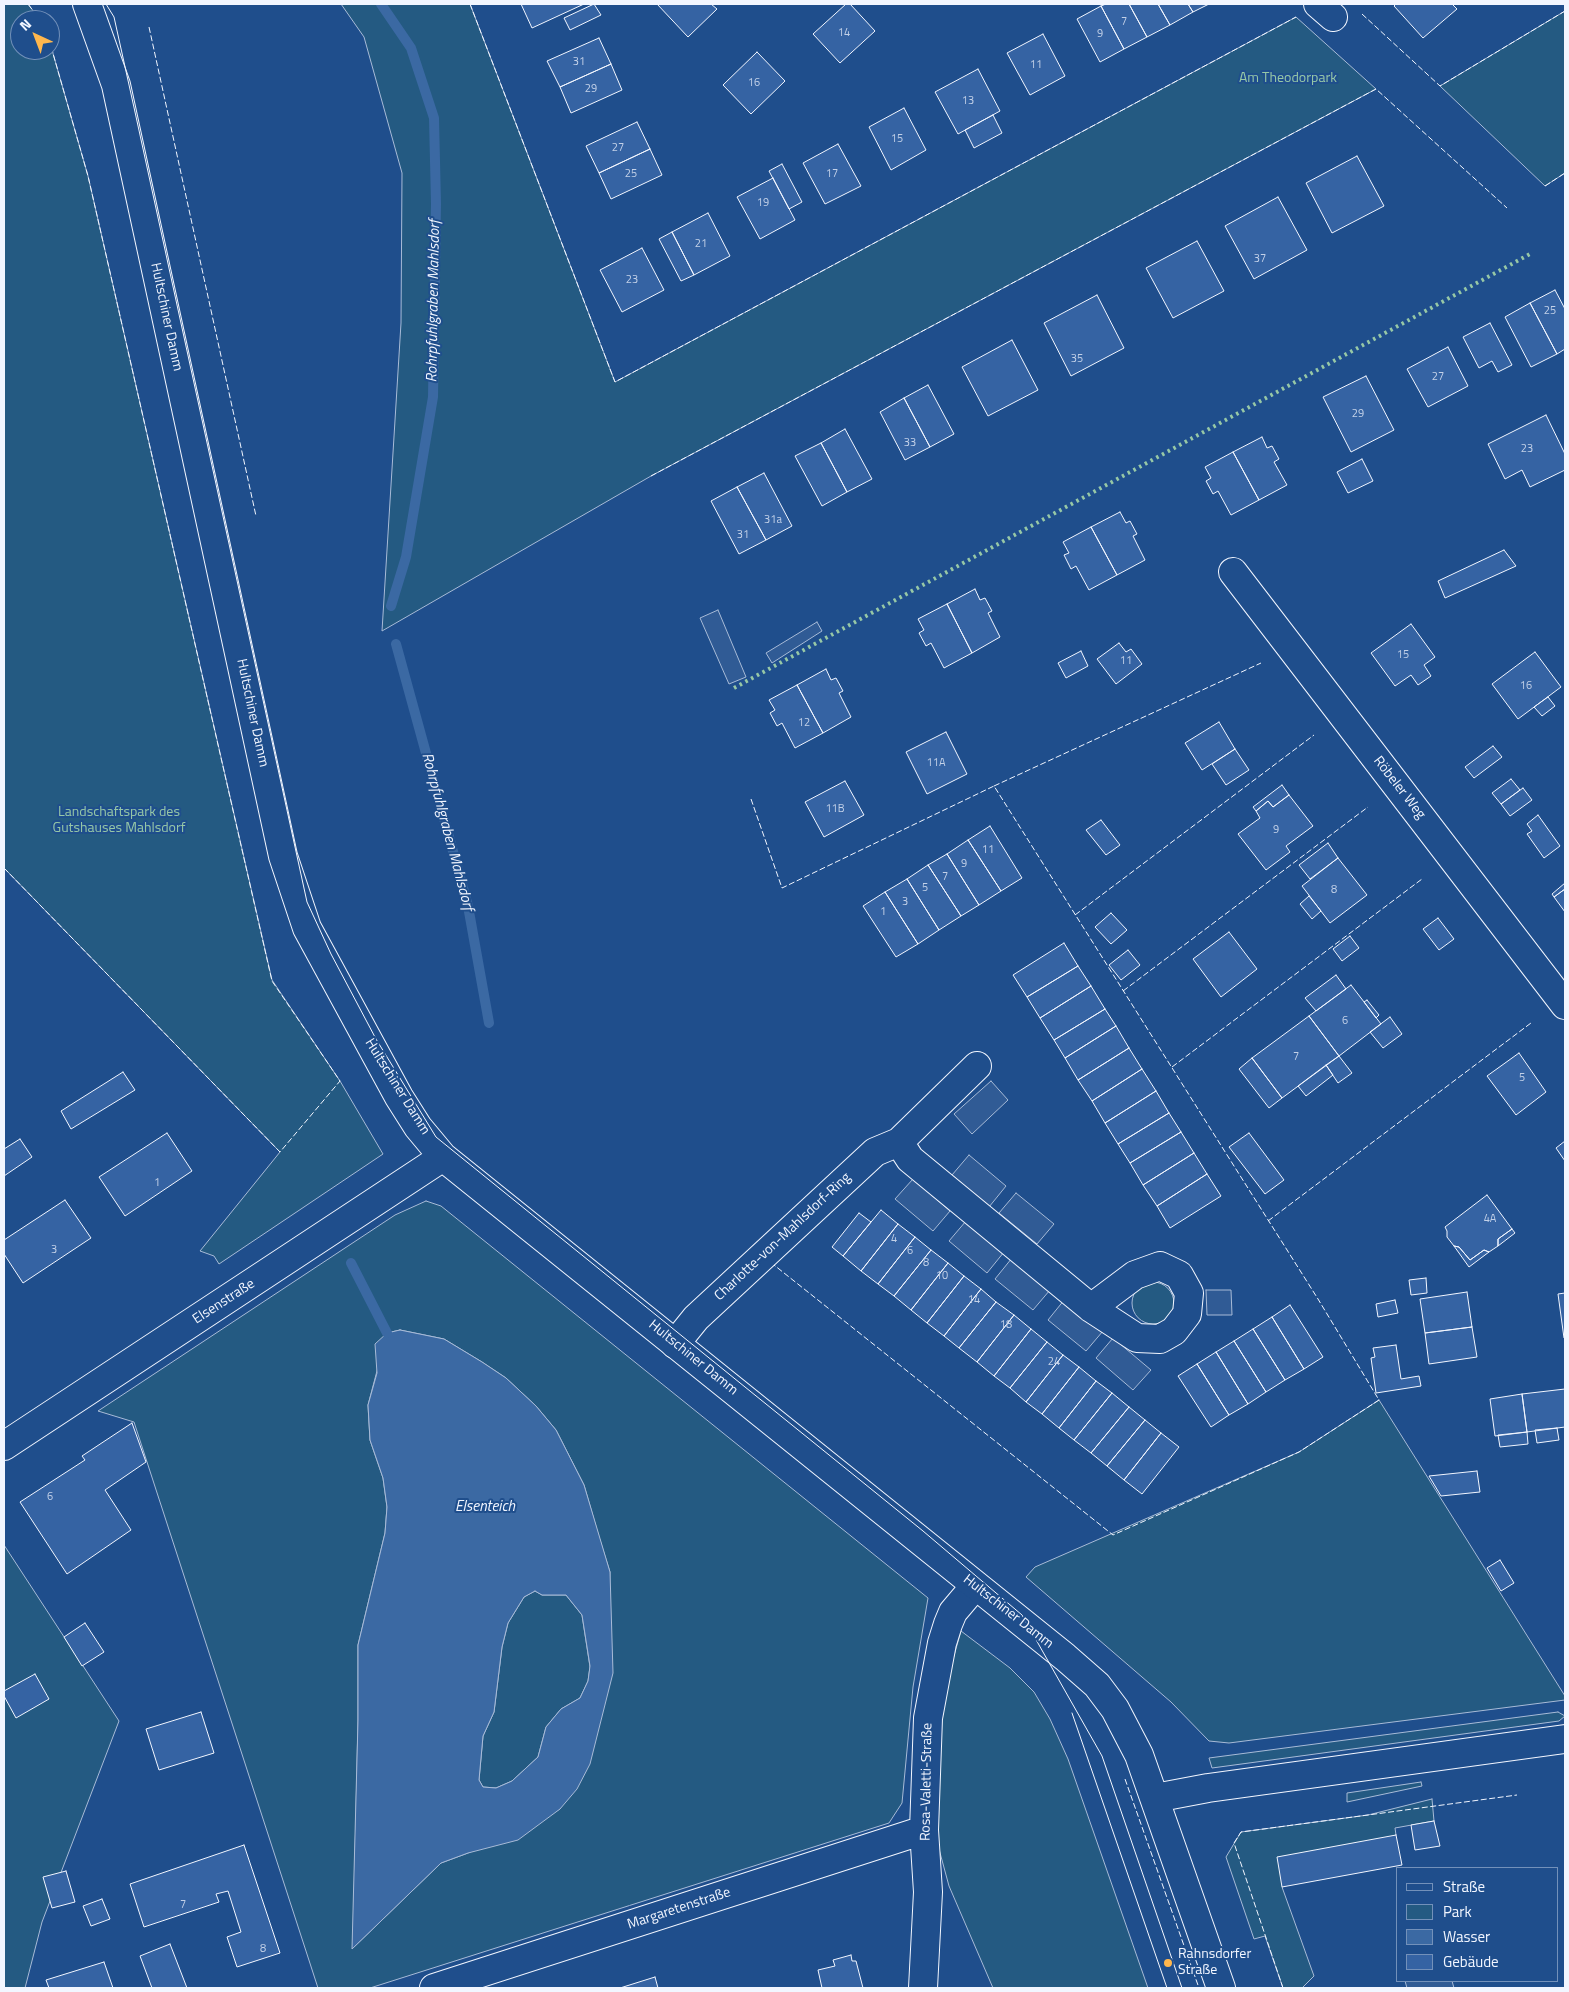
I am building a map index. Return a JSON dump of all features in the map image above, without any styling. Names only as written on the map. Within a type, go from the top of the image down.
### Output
[{"type":"street","name":"Hultschiner Damm","points":[[87,4],[116,85],[283,856],[312,937],[399,1097],[418,1127],[443,1157],[1097,1685],[1115,1709],[1139,1755],[1221,1988]]},
{"type":"street","name":"Röbeler Weg","points":[[1233,572],[1565,1005]]},
{"type":"street","name":"Charlotte-von-Mahlsdorf-Ring","points":[[675,1344],[696,1318],[875,1152],[899,1142],[977,1066]]},
{"type":"street","points":[[899,1142],[910,1159],[1091,1308]]},
{"type":"street","name":"Elsenstraße","points":[[4,1446],[443,1157]]},
{"type":"street","name":"Rosa-Valetti-Straße","points":[[923,1988],[928,1892],[924,1830],[928,1718],[942,1643],[953,1612],[976,1586]]},
{"type":"street","points":[[1155,1798],[1208,1788],[1565,1739]]},
{"type":"street","name":"Margaretenstraße","points":[[434,1988],[924,1830]]},
{"type":"green space","name":"Landschaftspark des Gutshauses Mahlsdorf","points":[[4,4],[28,4],[32,10],[10,10],[10,60],[55,60],[88,176],[272,980],[340,1081],[383,1154],[219,1264],[214,1256],[200,1251],[280,1152],[4,868]]},
{"type":"green space","name":"Am Theodorpark","points":[[341,4],[470,4],[615,382],[1296,17],[1376,89],[651,476],[382,631],[401,323],[402,173],[364,37]]},
{"type":"green space","points":[[1565,11],[1565,173],[1545,186],[1440,86]]},
{"type":"green space","points":[[426,1201],[441,1206],[928,1598],[913,1687],[902,1803],[889,1823],[370,1988],[318,1988],[134,1422],[98,1411],[395,1215]],"holes":[[[400,1330],[444,1339],[506,1378],[536,1406],[556,1430],[584,1485],[610,1572],[609,1604],[560,1809],[468,1853],[441,1863],[353,1948],[358,1645],[385,1533],[387,1507],[383,1478],[370,1440],[368,1405],[387,1333]]]},
{"type":"green space","points":[[1157,1282],[1165,1285],[1171,1291],[1174,1303],[1171,1315],[1165,1321],[1149,1324],[1141,1321],[1135,1315],[1132,1299],[1135,1291],[1141,1285]]},
{"type":"green space","points":[[1379,1400],[1565,1696],[1565,1700],[1229,1743],[1209,1741],[1171,1702],[1026,1577],[1035,1567],[1299,1452]]},
{"type":"green space","points":[[4,1545],[119,1721],[42,1922],[25,1988],[4,1988]]},
{"type":"green space","points":[[535,1591],[542,1595],[566,1595],[582,1615],[590,1667],[588,1681],[580,1698],[561,1709],[546,1727],[538,1757],[512,1781],[496,1788],[483,1787],[479,1780],[483,1736],[494,1712],[502,1647],[508,1623],[524,1597]]},
{"type":"green space","points":[[961,1631],[1010,1668],[1034,1692],[1050,1719],[1068,1759],[1148,1988],[993,1988],[949,1886],[933,1827],[934,1785],[944,1691]]},
{"type":"green space","points":[[1558,1712],[1565,1716],[1559,1721],[1212,1768],[1209,1758]]},
{"type":"green space","points":[[1421,1782],[1422,1786],[1347,1802],[1347,1793]]},
{"type":"green space","points":[[1432,1799],[1434,1821],[1395,1828],[1396,1835],[1282,1887],[1314,1976],[1302,1988],[1283,1988],[1265,1936],[1254,1939],[1226,1857],[1241,1832],[1368,1815]]},
{"type":"shaded area","points":[[718,610],[746,677],[729,684],[700,618]]},
{"type":"shaded area","points":[[817,622],[822,631],[772,663],[766,653]]},
{"type":"shaded area","points":[[991,1081],[1008,1100],[972,1134],[954,1114]]},
{"type":"shaded area","points":[[969,1155],[1006,1186],[989,1207],[952,1175]]},
{"type":"shaded area","points":[[913,1179],[950,1211],[933,1231],[895,1199]]},
{"type":"shaded area","points":[[1016,1193],[1054,1224],[1037,1244],[999,1213]]},
{"type":"shaded area","points":[[966,1221],[1004,1252],[987,1273],[949,1241]]},
{"type":"shaded area","points":[[1012,1258],[1050,1290],[1033,1310],[995,1279]]},
{"type":"shaded area","points":[[1206,1290],[1231,1290],[1232,1315],[1207,1315]]},
{"type":"shaded area","points":[[1065,1299],[1103,1331],[1086,1351],[1048,1320]]},
{"type":"shaded area","points":[[1113,1338],[1151,1370],[1133,1390],[1096,1358]]},
{"type":"shaded area","points":[[1405,1982],[1452,1982],[1454,1988],[1407,1988]]},
{"type":"water","name":"Elsenteich","points":[[400,1330],[444,1339],[506,1378],[536,1406],[556,1430],[584,1485],[610,1572],[613,1673],[590,1764],[577,1789],[560,1809],[518,1840],[468,1853],[441,1863],[352,1949],[358,1645],[385,1533],[387,1507],[383,1478],[370,1440],[368,1405],[377,1373],[375,1344],[387,1333]],"holes":[[[535,1591],[542,1595],[566,1595],[582,1615],[590,1666],[588,1681],[580,1698],[561,1709],[546,1727],[538,1757],[512,1781],[496,1788],[483,1787],[479,1780],[483,1736],[494,1712],[502,1647],[508,1623],[524,1597]]]},
{"type":"building","points":[[521,4],[584,4],[532,28]]},
{"type":"building","points":[[594,4],[601,15],[570,30],[564,18]]},
{"type":"building","points":[[657,4],[711,4],[717,9],[688,37]]},
{"type":"building","points":[[846,4],[850,4],[875,31],[840,63],[813,34]]},
{"type":"building","points":[[1106,4],[1129,4],[1147,37],[1124,49],[1101,6]]},
{"type":"building","points":[[1129,4],[1158,4],[1170,25],[1147,37]]},
{"type":"building","points":[[1158,4],[1188,4],[1193,12],[1170,25]]},
{"type":"building","points":[[1188,4],[1209,4],[1193,12]]},
{"type":"building","points":[[1396,4],[1452,4],[1457,9],[1423,38],[1394,6]]},
{"type":"building","points":[[1101,6],[1124,49],[1100,62],[1077,19]]},
{"type":"building","points":[[1043,34],[1065,76],[1030,95],[1007,53]]},
{"type":"building","points":[[599,38],[611,64],[560,87],[547,61]]},
{"type":"building","points":[[757,52],[785,81],[751,114],[723,85]]},
{"type":"building","points":[[611,64],[622,90],[571,113],[560,87]]},
{"type":"building","points":[[978,69],[1000,111],[958,134],[935,92]]},
{"type":"building","points":[[904,108],[926,150],[891,170],[869,127]]},
{"type":"building","points":[[993,115],[1002,133],[974,148],[965,130]]},
{"type":"building","points":[[637,122],[650,149],[599,173],[586,146]]},
{"type":"building","points":[[838,144],[861,186],[825,204],[803,163]]},
{"type":"building","points":[[650,149],[662,175],[611,199],[599,173]]},
{"type":"building","points":[[1357,156],[1384,206],[1332,233],[1306,183]]},
{"type":"building","points":[[782,164],[802,202],[789,209],[769,171]]},
{"type":"building","points":[[773,178],[795,220],[760,239],[737,197]]},
{"type":"building","points":[[1278,197],[1307,250],[1254,279],[1225,226]]},
{"type":"building","points":[[708,213],[730,256],[694,275],[672,232]]},
{"type":"building","points":[[672,232],[694,275],[681,281],[659,239]]},
{"type":"building","points":[[1197,241],[1224,291],[1173,318],[1146,268]]},
{"type":"building","points":[[642,248],[664,290],[622,312],[600,270]]},
{"type":"building","points":[[1555,290],[1565,309],[1565,349],[1557,354],[1530,303]]},
{"type":"building","points":[[1097,295],[1124,348],[1071,376],[1044,323]]},
{"type":"building","points":[[1530,303],[1557,354],[1531,367],[1505,317]]},
{"type":"building","points":[[1490,323],[1512,365],[1498,372],[1492,361],[1479,368],[1463,337]]},
{"type":"building","points":[[1012,340],[1038,390],[988,416],[962,367]]},
{"type":"building","points":[[1448,347],[1468,386],[1428,407],[1407,369]]},
{"type":"building","points":[[1366,376],[1394,430],[1351,452],[1323,397]]},
{"type":"building","points":[[928,385],[954,434],[930,447],[904,398]]},
{"type":"building","points":[[904,398],[930,447],[905,460],[880,412]]},
{"type":"building","points":[[1546,415],[1565,454],[1565,470],[1530,487],[1522,470],[1505,479],[1488,444]]},
{"type":"building","points":[[845,429],[872,479],[847,492],[821,443]]},
{"type":"building","points":[[1262,437],[1267,448],[1272,446],[1279,459],[1274,462],[1287,485],[1259,500],[1233,452]]},
{"type":"building","points":[[821,443],[847,492],[822,506],[795,456]]},
{"type":"building","points":[[1233,452],[1259,500],[1231,515],[1218,491],[1213,494],[1206,481],[1211,478],[1205,467]]},
{"type":"building","points":[[1362,459],[1373,481],[1348,493],[1337,472]]},
{"type":"building","points":[[764,473],[792,526],[766,540],[737,487]]},
{"type":"building","points":[[737,487],[766,540],[739,554],[711,501]]},
{"type":"building","points":[[1120,512],[1126,523],[1130,521],[1137,534],[1133,536],[1145,560],[1117,575],[1091,527]]},
{"type":"building","points":[[1091,527],[1117,575],[1089,590],[1076,566],[1071,569],[1064,555],[1069,553],[1063,542]]},
{"type":"building","points":[[1504,550],[1516,566],[1445,598],[1438,581]]},
{"type":"building","points":[[975,589],[980,600],[985,598],[992,611],[988,613],[1000,637],[972,653],[947,604]]},
{"type":"building","points":[[947,604],[972,653],[944,668],[931,643],[926,646],[919,633],[924,630],[918,619]]},
{"type":"building","points":[[1411,624],[1435,657],[1424,665],[1431,676],[1418,685],[1411,675],[1395,686],[1371,653]]},
{"type":"building","points":[[1119,643],[1126,652],[1131,649],[1142,664],[1116,684],[1097,659]]},
{"type":"building","points":[[1081,651],[1088,666],[1066,678],[1058,663]]},
{"type":"building","points":[[1535,652],[1561,687],[1518,719],[1492,684]]},
{"type":"building","points":[[826,669],[831,680],[836,678],[843,691],[839,693],[851,717],[823,733],[797,685]]},
{"type":"building","points":[[797,685],[823,733],[795,748],[782,723],[777,726],[770,713],[775,710],[769,700]]},
{"type":"building","points":[[1548,697],[1555,706],[1542,716],[1534,707]]},
{"type":"building","points":[[1219,722],[1235,749],[1202,770],[1185,743]]},
{"type":"building","points":[[946,732],[967,774],[927,794],[906,752]]},
{"type":"building","points":[[1493,746],[1502,757],[1474,778],[1465,767]]},
{"type":"building","points":[[1235,749],[1249,770],[1226,785],[1212,764]]},
{"type":"building","points":[[1511,779],[1520,790],[1501,804],[1492,793]]},
{"type":"building","points":[[845,781],[864,815],[824,837],[805,802]]},
{"type":"building","points":[[1282,785],[1289,795],[1273,807],[1268,801],[1256,811],[1253,807]]},
{"type":"building","points":[[1523,788],[1532,800],[1510,816],[1501,804]]},
{"type":"building","points":[[1289,795],[1313,826],[1286,846],[1290,852],[1266,870],[1238,834],[1260,818],[1256,811],[1268,801],[1273,807]]},
{"type":"building","points":[[1538,815],[1560,846],[1544,858],[1527,834],[1532,831],[1527,824]]},
{"type":"building","points":[[1101,820],[1120,845],[1106,855],[1086,830]]},
{"type":"building","points":[[990,826],[1022,878],[1001,891],[968,840]]},
{"type":"building","points":[[968,840],[1001,891],[979,905],[947,854]]},
{"type":"building","points":[[1328,843],[1338,858],[1310,879],[1299,865]]},
{"type":"building","points":[[947,854],[979,905],[961,916],[928,865]]},
{"type":"building","points":[[1338,858],[1367,895],[1330,923],[1302,886]]},
{"type":"building","points":[[928,865],[961,916],[939,930],[907,879]]},
{"type":"building","points":[[907,879],[939,930],[918,944],[885,892]]},
{"type":"building","points":[[1565,883],[1565,889],[1554,897],[1552,894]]},
{"type":"building","points":[[1565,889],[1565,912],[1554,897]]},
{"type":"building","points":[[885,892],[918,944],[896,957],[863,906]]},
{"type":"building","points":[[1309,896],[1321,911],[1312,919],[1300,904]]},
{"type":"building","points":[[1111,913],[1127,930],[1111,944],[1095,927]]},
{"type":"building","points":[[1438,918],[1454,939],[1439,950],[1423,929]]},
{"type":"building","points":[[1229,932],[1257,969],[1221,997],[1193,959]]},
{"type":"building","points":[[1350,936],[1359,948],[1342,961],[1333,949]]},
{"type":"building","points":[[1064,943],[1078,966],[1027,997],[1013,975]]},
{"type":"building","points":[[1128,950],[1140,965],[1121,980],[1109,965]]},
{"type":"building","points":[[1078,966],[1091,986],[1040,1018],[1027,997]]},
{"type":"building","points":[[1336,975],[1346,989],[1316,1011],[1305,998]]},
{"type":"building","points":[[1351,985],[1381,1024],[1339,1056],[1309,1016]]},
{"type":"building","points":[[1091,986],[1105,1009],[1054,1040],[1040,1018]]},
{"type":"building","points":[[1367,1000],[1379,1015],[1376,1018],[1364,1002]]},
{"type":"building","points":[[1105,1009],[1116,1026],[1065,1058],[1054,1040]]},
{"type":"building","points":[[1309,1016],[1339,1056],[1282,1098],[1252,1058]]},
{"type":"building","points":[[1390,1017],[1402,1034],[1383,1048],[1370,1032]]},
{"type":"building","points":[[1116,1026],[1129,1048],[1078,1080],[1065,1058]]},
{"type":"building","points":[[1129,1048],[1142,1069],[1092,1101],[1078,1080]]},
{"type":"building","points":[[1519,1053],[1546,1092],[1516,1115],[1487,1076]]},
{"type":"building","points":[[1339,1056],[1352,1073],[1338,1083],[1326,1065]]},
{"type":"building","points":[[1252,1058],[1282,1098],[1269,1108],[1239,1069]]},
{"type":"building","points":[[1326,1065],[1333,1075],[1306,1096],[1298,1086]]},
{"type":"building","points":[[1142,1069],[1156,1091],[1105,1123],[1092,1101]]},
{"type":"building","points":[[123,1072],[135,1090],[71,1129],[61,1111]]},
{"type":"building","points":[[1156,1091],[1169,1113],[1118,1144],[1105,1123]]},
{"type":"building","points":[[1169,1113],[1181,1132],[1130,1163],[1118,1144]]},
{"type":"building","points":[[1181,1132],[1194,1153],[1143,1185],[1130,1163]]},
{"type":"building","points":[[167,1133],[192,1171],[125,1216],[99,1177]]},
{"type":"building","points":[[1249,1133],[1284,1180],[1265,1194],[1229,1147]]},
{"type":"building","points":[[20,1139],[32,1157],[4,1176],[4,1149]]},
{"type":"building","points":[[1565,1141],[1565,1161],[1556,1148]]},
{"type":"building","points":[[1194,1153],[1207,1174],[1157,1206],[1143,1185]]},
{"type":"building","points":[[1207,1174],[1221,1196],[1170,1228],[1157,1206]]},
{"type":"building","points":[[1487,1195],[1512,1229],[1498,1239],[1498,1246],[1489,1252],[1484,1250],[1470,1260],[1447,1237],[1445,1227]]},
{"type":"building","points":[[65,1200],[91,1238],[23,1283],[4,1254],[4,1240]]},
{"type":"building","points":[[881,1210],[898,1224],[861,1271],[843,1256]]},
{"type":"building","points":[[859,1213],[871,1222],[843,1256],[832,1247]]},
{"type":"building","points":[[898,1224],[915,1237],[878,1284],[861,1271]]},
{"type":"building","points":[[1512,1229],[1515,1233],[1498,1246],[1498,1239]]},
{"type":"building","points":[[915,1237],[931,1250],[894,1296],[878,1284]]},
{"type":"building","points":[[1454,1246],[1459,1247],[1470,1260],[1484,1250],[1489,1252],[1469,1267]]},
{"type":"building","points":[[931,1250],[948,1263],[911,1310],[894,1296]]},
{"type":"building","points":[[948,1263],[964,1276],[927,1323],[911,1310]]},
{"type":"building","points":[[964,1276],[981,1289],[944,1336],[927,1323]]},
{"type":"building","points":[[1426,1278],[1427,1293],[1411,1295],[1409,1280]]},
{"type":"building","points":[[981,1289],[996,1302],[959,1348],[944,1336]]},
{"type":"building","points":[[1467,1292],[1472,1327],[1425,1333],[1420,1299]]},
{"type":"building","points":[[1565,1293],[1565,1338],[1564,1338],[1558,1294]]},
{"type":"building","points":[[1395,1300],[1398,1313],[1378,1317],[1376,1304]]},
{"type":"building","points":[[996,1302],[1014,1315],[977,1362],[959,1348]]},
{"type":"building","points":[[1290,1305],[1323,1357],[1304,1369],[1272,1317]]},
{"type":"building","points":[[1014,1315],[1031,1329],[994,1376],[977,1362]]},
{"type":"building","points":[[1272,1317],[1304,1369],[1285,1380],[1253,1329]]},
{"type":"building","points":[[1472,1327],[1477,1357],[1429,1364],[1425,1333]]},
{"type":"building","points":[[1031,1329],[1047,1342],[1010,1388],[994,1376]]},
{"type":"building","points":[[1253,1329],[1285,1380],[1266,1392],[1234,1341]]},
{"type":"building","points":[[1234,1341],[1266,1392],[1248,1404],[1216,1352]]},
{"type":"building","points":[[1047,1342],[1063,1355],[1026,1402],[1010,1388]]},
{"type":"building","points":[[1396,1345],[1401,1379],[1419,1376],[1421,1386],[1376,1393],[1371,1358],[1375,1357],[1373,1348]]},
{"type":"building","points":[[1216,1352],[1248,1404],[1229,1415],[1197,1364]]},
{"type":"building","points":[[1063,1355],[1079,1367],[1042,1414],[1026,1402]]},
{"type":"building","points":[[1197,1364],[1229,1415],[1211,1427],[1178,1376]]},
{"type":"building","points":[[1079,1367],[1096,1381],[1059,1428],[1042,1414]]},
{"type":"building","points":[[1096,1381],[1112,1393],[1074,1440],[1059,1428]]},
{"type":"building","points":[[1565,1389],[1565,1427],[1527,1432],[1522,1394]]},
{"type":"building","points":[[1112,1393],[1129,1407],[1091,1453],[1074,1440]]},
{"type":"building","points":[[1522,1394],[1527,1432],[1495,1436],[1490,1399]]},
{"type":"building","points":[[1129,1407],[1145,1420],[1107,1466],[1091,1453]]},
{"type":"building","points":[[1145,1420],[1161,1433],[1124,1480],[1107,1466]]},
{"type":"building","points":[[132,1423],[146,1462],[105,1490],[131,1530],[67,1574],[20,1502],[85,1460],[82,1456]]},
{"type":"building","points":[[1557,1428],[1559,1440],[1537,1443],[1535,1430]]},
{"type":"building","points":[[1527,1432],[1528,1444],[1500,1447],[1498,1435]]},
{"type":"building","points":[[1161,1433],[1179,1447],[1142,1494],[1124,1480]]},
{"type":"building","points":[[1477,1471],[1480,1492],[1441,1496],[1429,1476]]},
{"type":"building","points":[[1500,1560],[1514,1583],[1501,1591],[1487,1568]]},
{"type":"building","points":[[85,1623],[104,1652],[82,1666],[64,1637]]},
{"type":"building","points":[[35,1674],[49,1699],[16,1718],[4,1696],[4,1691]]},
{"type":"building","points":[[201,1712],[214,1753],[159,1770],[146,1729]]},
{"type":"building","points":[[1434,1821],[1440,1846],[1415,1850],[1411,1825]]},
{"type":"building","points":[[1396,1835],[1402,1865],[1282,1887],[1277,1857]]},
{"type":"building","points":[[244,1845],[280,1953],[237,1967],[227,1937],[241,1932],[228,1891],[216,1894],[219,1902],[144,1927],[130,1884]]},
{"type":"building","points":[[66,1871],[75,1902],[52,1908],[43,1877]]},
{"type":"building","points":[[102,1899],[110,1919],[91,1926],[83,1906]]},
{"type":"building","points":[[170,1944],[187,1988],[152,1988],[140,1956]]},
{"type":"building","points":[[851,1955],[852,1961],[856,1961],[863,1988],[822,1988],[818,1970],[835,1966],[833,1960]]},
{"type":"building","points":[[104,1962],[113,1988],[49,1988],[46,1980]]},
{"type":"building","points":[[655,1977],[658,1988],[620,1988]]},
{"type":"waterway","name":"Rohrpfuhlgraben Mahlsdorf","points":[[381,4],[411,48],[434,118],[436,204],[433,397],[406,557],[391,606]]},
{"type":"waterway","name":"Rohrpfuhlgraben Mahlsdorf","points":[[396,644],[468,906],[489,1023]]},
{"type":"waterway","name":"Rohrpfuhlgraben Mahlsdorf","points":[[351,1263],[387,1333]]},
{"type":"tram line","points":[[106,4],[114,17],[307,902],[331,954],[376,1039],[436,1137],[923,1531],[1022,1615],[1102,1756],[1182,1988]]},
{"type":"tram line","points":[[1072,1713],[1167,1988]]},
{"type":"hedge","points":[[734,688],[1530,254]]},
{"type":"fence","points":[[28,4],[32,10]]},
{"type":"fence","points":[[470,4],[615,382],[1296,17]]},
{"type":"fence","points":[[1362,14],[1440,86],[1565,11]]},
{"type":"fence","points":[[149,27],[256,516]]},
{"type":"fence","points":[[4,868],[280,1152],[340,1081],[272,981],[88,176],[55,60]]},
{"type":"fence","points":[[651,476],[1376,89],[1507,208]]},
{"type":"fence","points":[[1545,186],[1565,173]]},
{"type":"fence","points":[[994,786],[1261,663]]},
{"type":"fence","points":[[1075,915],[1314,735]]},
{"type":"fence","points":[[751,799],[782,888],[994,786],[1318,1299],[1379,1400],[1299,1452],[1113,1535],[774,1265]]},
{"type":"fence","points":[[1123,991],[1368,807]]},
{"type":"fence","points":[[1172,1067],[1422,879]]},
{"type":"fence","points":[[1268,1221],[1531,1023]]},
{"type":"fence","points":[[1125,1779],[1199,1988]]},
{"type":"fence","points":[[1283,1988],[1234,1843],[1241,1832],[1517,1795]]},
{"type":"place","name":"Rahnsdorfer Straße","points":[[1168,1963]]}]
